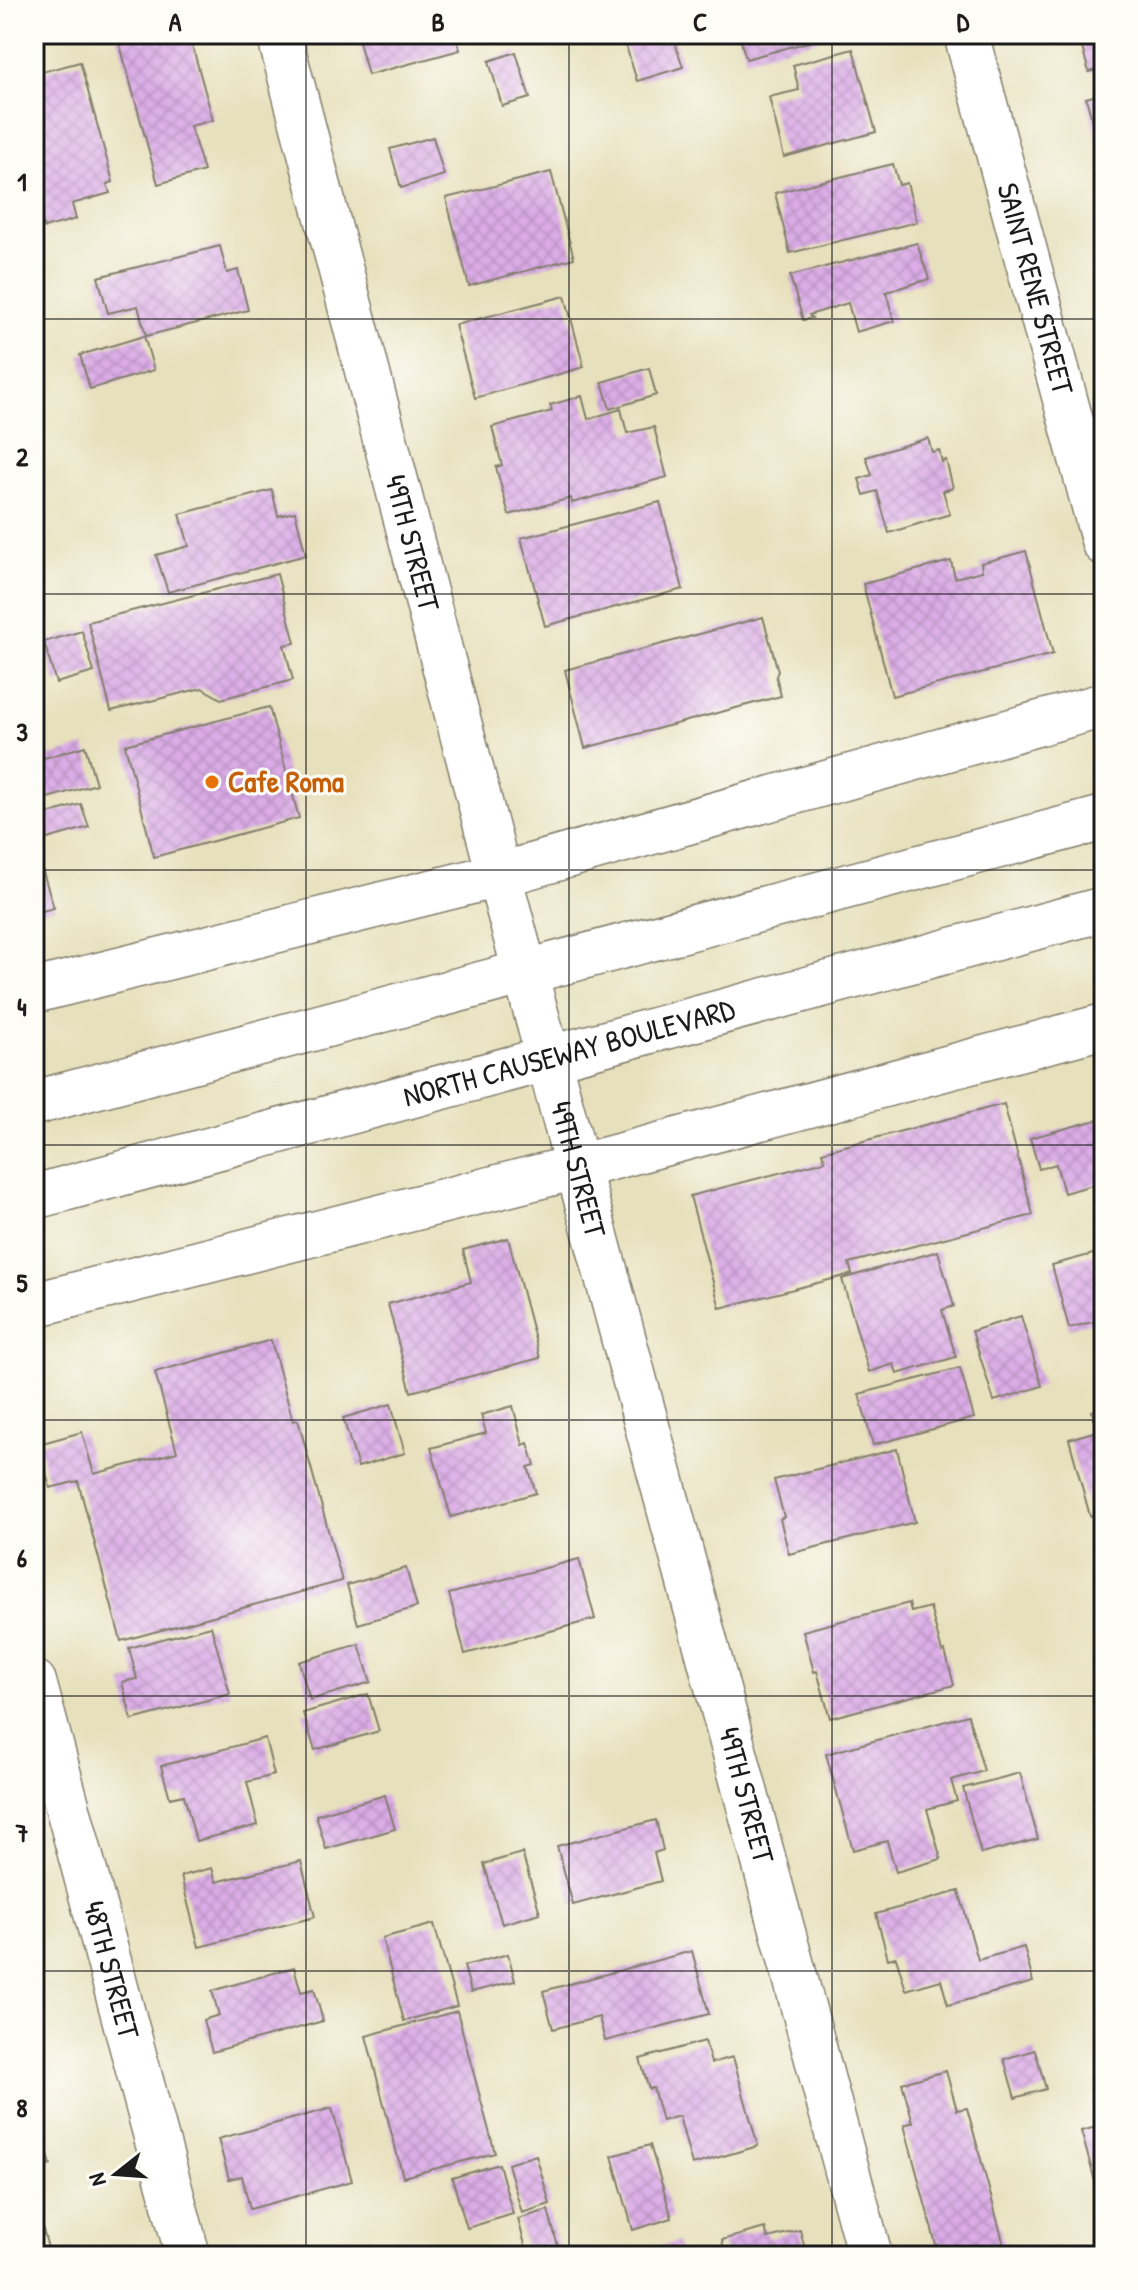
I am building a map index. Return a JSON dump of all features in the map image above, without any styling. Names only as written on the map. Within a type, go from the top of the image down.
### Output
[{"type":"main road","name":"49TH STREET","points":[[279,34],[499,875],[870,2256]]},
{"type":"main road","name":"SAINT RENE STREET","points":[[966,34],[1104,543]]},
{"type":"main road","points":[[34,991],[499,875],[1104,705]]},
{"type":"main road","points":[[34,1103],[1104,818]]},
{"type":"main road","name":"NORTH CAUSEWAY BOULEVARD","points":[[34,1197],[1104,909]]},
{"type":"main road","points":[[34,1305],[577,1167],[1104,1026]]},
{"type":"main road","name":"48TH STREET","points":[[34,1682],[188,2256]]},
{"type":"building","points":[[117,34],[189,34],[213,120],[190,126],[204,171],[158,184]]},
{"type":"building","points":[[357,34],[456,34],[460,50],[368,75]]},
{"type":"building","points":[[672,34],[683,67],[637,81],[626,46]]},
{"type":"building","points":[[739,34],[834,34],[834,35],[746,59]]},
{"type":"building","points":[[1078,34],[1104,34],[1104,68],[1089,72]]},
{"type":"building","points":[[853,49],[876,132],[784,157],[769,97],[799,90],[793,65]]},
{"type":"building","points":[[516,52],[530,98],[502,106],[489,61]]},
{"type":"building","points":[[80,62],[113,182],[107,184],[110,193],[72,204],[76,219],[44,228],[34,191],[34,74]]},
{"type":"building","points":[[1104,93],[1104,161],[1103,161],[1086,98]]},
{"type":"building","points":[[433,137],[444,175],[401,188],[390,149]]},
{"type":"building","points":[[893,164],[899,185],[907,183],[917,222],[790,253],[775,193]]},
{"type":"building","points":[[551,172],[574,258],[469,286],[446,198]]},
{"type":"building","points":[[917,243],[929,279],[886,292],[894,321],[856,332],[848,303],[809,315],[812,318],[803,320],[790,276]]},
{"type":"building","points":[[220,246],[227,273],[238,270],[248,310],[146,336],[138,306],[108,313],[98,277]]},
{"type":"building","points":[[565,296],[584,367],[475,398],[455,325]]},
{"type":"building","points":[[144,336],[154,370],[90,389],[80,355]]},
{"type":"building","points":[[649,368],[656,395],[610,409],[602,382]]},
{"type":"building","points":[[582,396],[588,419],[621,409],[627,433],[654,427],[667,477],[572,503],[571,498],[509,515],[496,467],[502,465],[492,427],[552,411],[550,405]]},
{"type":"building","points":[[928,438],[932,452],[939,450],[942,462],[946,460],[953,488],[943,491],[950,514],[889,533],[877,491],[864,495],[859,479],[872,475],[866,457]]},
{"type":"building","points":[[272,490],[278,516],[295,512],[306,555],[168,592],[156,555],[189,546],[180,514]]},
{"type":"building","points":[[660,502],[683,589],[545,626],[521,538]]},
{"type":"building","points":[[1026,551],[1053,654],[892,696],[863,584],[951,561],[955,578],[982,571],[981,563]]},
{"type":"building","points":[[277,574],[295,643],[284,645],[293,680],[221,699],[202,688],[111,711],[88,622]]},
{"type":"building","points":[[763,617],[778,671],[776,676],[781,696],[585,748],[565,670]]},
{"type":"building","points":[[82,631],[94,672],[56,683],[44,642]]},
{"type":"building","name":"Cafe Roma","points":[[269,707],[299,818],[154,857],[125,745]]},
{"type":"building","points":[[85,746],[96,784],[34,802],[34,761]]},
{"type":"building","points":[[81,804],[89,827],[44,840],[37,817]]},
{"type":"building","points":[[34,843],[54,908],[34,913]]},
{"type":"building","points":[[1004,1104],[1033,1215],[849,1263],[852,1274],[720,1308],[690,1196],[825,1161],[822,1152]]},
{"type":"building","points":[[1104,1118],[1104,1182],[1064,1193],[1056,1164],[1039,1169],[1030,1138]]},
{"type":"building","points":[[508,1238],[540,1358],[411,1392],[388,1304],[471,1282],[463,1250]]},
{"type":"building","points":[[938,1251],[954,1306],[942,1310],[956,1357],[897,1374],[894,1364],[869,1372],[842,1279]]},
{"type":"building","points":[[1104,1251],[1104,1319],[1069,1328],[1052,1265]]},
{"type":"building","points":[[1021,1316],[1042,1386],[994,1401],[972,1331]]},
{"type":"building","points":[[271,1340],[293,1421],[298,1420],[342,1581],[121,1641],[78,1481],[50,1488],[39,1444],[82,1432],[94,1474],[177,1452],[155,1372]]},
{"type":"building","points":[[960,1368],[974,1418],[873,1445],[859,1394]]},
{"type":"building","points":[[391,1404],[405,1453],[358,1467],[343,1418]]},
{"type":"building","points":[[513,1406],[523,1445],[528,1443],[535,1465],[528,1467],[536,1493],[451,1517],[431,1448],[486,1433],[481,1415]]},
{"type":"building","points":[[1104,1408],[1104,1513],[1090,1516],[1069,1439],[1097,1431],[1092,1411]]},
{"type":"building","points":[[897,1449],[915,1522],[789,1554],[780,1519],[784,1517],[774,1480]]},
{"type":"building","points":[[579,1559],[595,1619],[465,1654],[449,1594]]},
{"type":"building","points":[[406,1568],[417,1607],[358,1624],[347,1585]]},
{"type":"building","points":[[909,1603],[911,1612],[930,1607],[954,1685],[830,1718],[803,1631]]},
{"type":"building","points":[[211,1626],[230,1694],[132,1720],[122,1682],[137,1679],[129,1648]]},
{"type":"building","points":[[359,1644],[371,1682],[310,1700],[299,1662]]},
{"type":"building","points":[[368,1694],[379,1731],[315,1750],[303,1713]]},
{"type":"building","points":[[968,1715],[984,1771],[951,1780],[957,1801],[927,1809],[941,1859],[896,1872],[887,1841],[853,1850],[826,1754]]},
{"type":"building","points":[[265,1738],[274,1775],[247,1782],[258,1825],[196,1841],[184,1795],[170,1798],[161,1766]]},
{"type":"building","points":[[1020,1773],[1038,1839],[981,1854],[963,1788]]},
{"type":"building","points":[[385,1795],[395,1829],[326,1849],[316,1815]]},
{"type":"building","points":[[656,1820],[663,1850],[654,1853],[661,1881],[573,1905],[557,1846]]},
{"type":"building","points":[[522,1853],[540,1913],[502,1924],[484,1864]]},
{"type":"building","points":[[301,1861],[315,1917],[199,1947],[181,1876],[212,1868],[216,1882]]},
{"type":"building","points":[[959,1891],[978,1960],[1024,1947],[1033,1982],[948,2005],[941,1980],[906,1990],[896,1957],[888,1959],[876,1914]]},
{"type":"building","points":[[434,1924],[457,2006],[404,2021],[382,1938]]},
{"type":"building","points":[[692,1951],[709,2014],[605,2041],[599,2017],[553,2029],[543,1991]]},
{"type":"building","points":[[508,1954],[515,1981],[471,1992],[464,1966]]},
{"type":"building","points":[[294,1967],[301,1992],[314,1989],[323,2021],[212,2052],[203,2020],[219,2015],[212,1991]]},
{"type":"building","points":[[457,2011],[495,2153],[403,2177],[366,2036]]},
{"type":"building","points":[[705,2041],[711,2063],[733,2057],[758,2146],[692,2165],[679,2116],[662,2121],[653,2088],[649,2089],[640,2059]]},
{"type":"building","points":[[1035,2050],[1046,2089],[1015,2098],[1004,2059]]},
{"type":"building","points":[[946,2071],[957,2110],[967,2108],[1007,2256],[939,2256],[904,2125],[913,2122],[902,2083]]},
{"type":"building","points":[[34,2106],[51,2165],[34,2170]]},
{"type":"building","points":[[332,2108],[352,2181],[250,2209],[242,2176],[229,2179],[218,2139]]},
{"type":"building","points":[[1104,2125],[1104,2210],[1103,2210],[1081,2131]]},
{"type":"building","points":[[650,2145],[672,2218],[633,2230],[612,2156]]},
{"type":"building","points":[[536,2155],[550,2204],[522,2213],[508,2164]]},
{"type":"building","points":[[499,2164],[513,2214],[467,2228],[452,2178]]},
{"type":"building","points":[[34,2197],[50,2255],[47,2256],[34,2256]]},
{"type":"building","points":[[548,2210],[559,2250],[528,2256],[518,2219]]},
{"type":"building","points":[[765,2228],[768,2238],[800,2230],[807,2256],[726,2256],[722,2240]]},
{"type":"building","points":[[677,2242],[681,2256],[629,2256],[629,2255]]},
{"type":"place","name":"Cafe Roma","points":[[212,782]]}]
